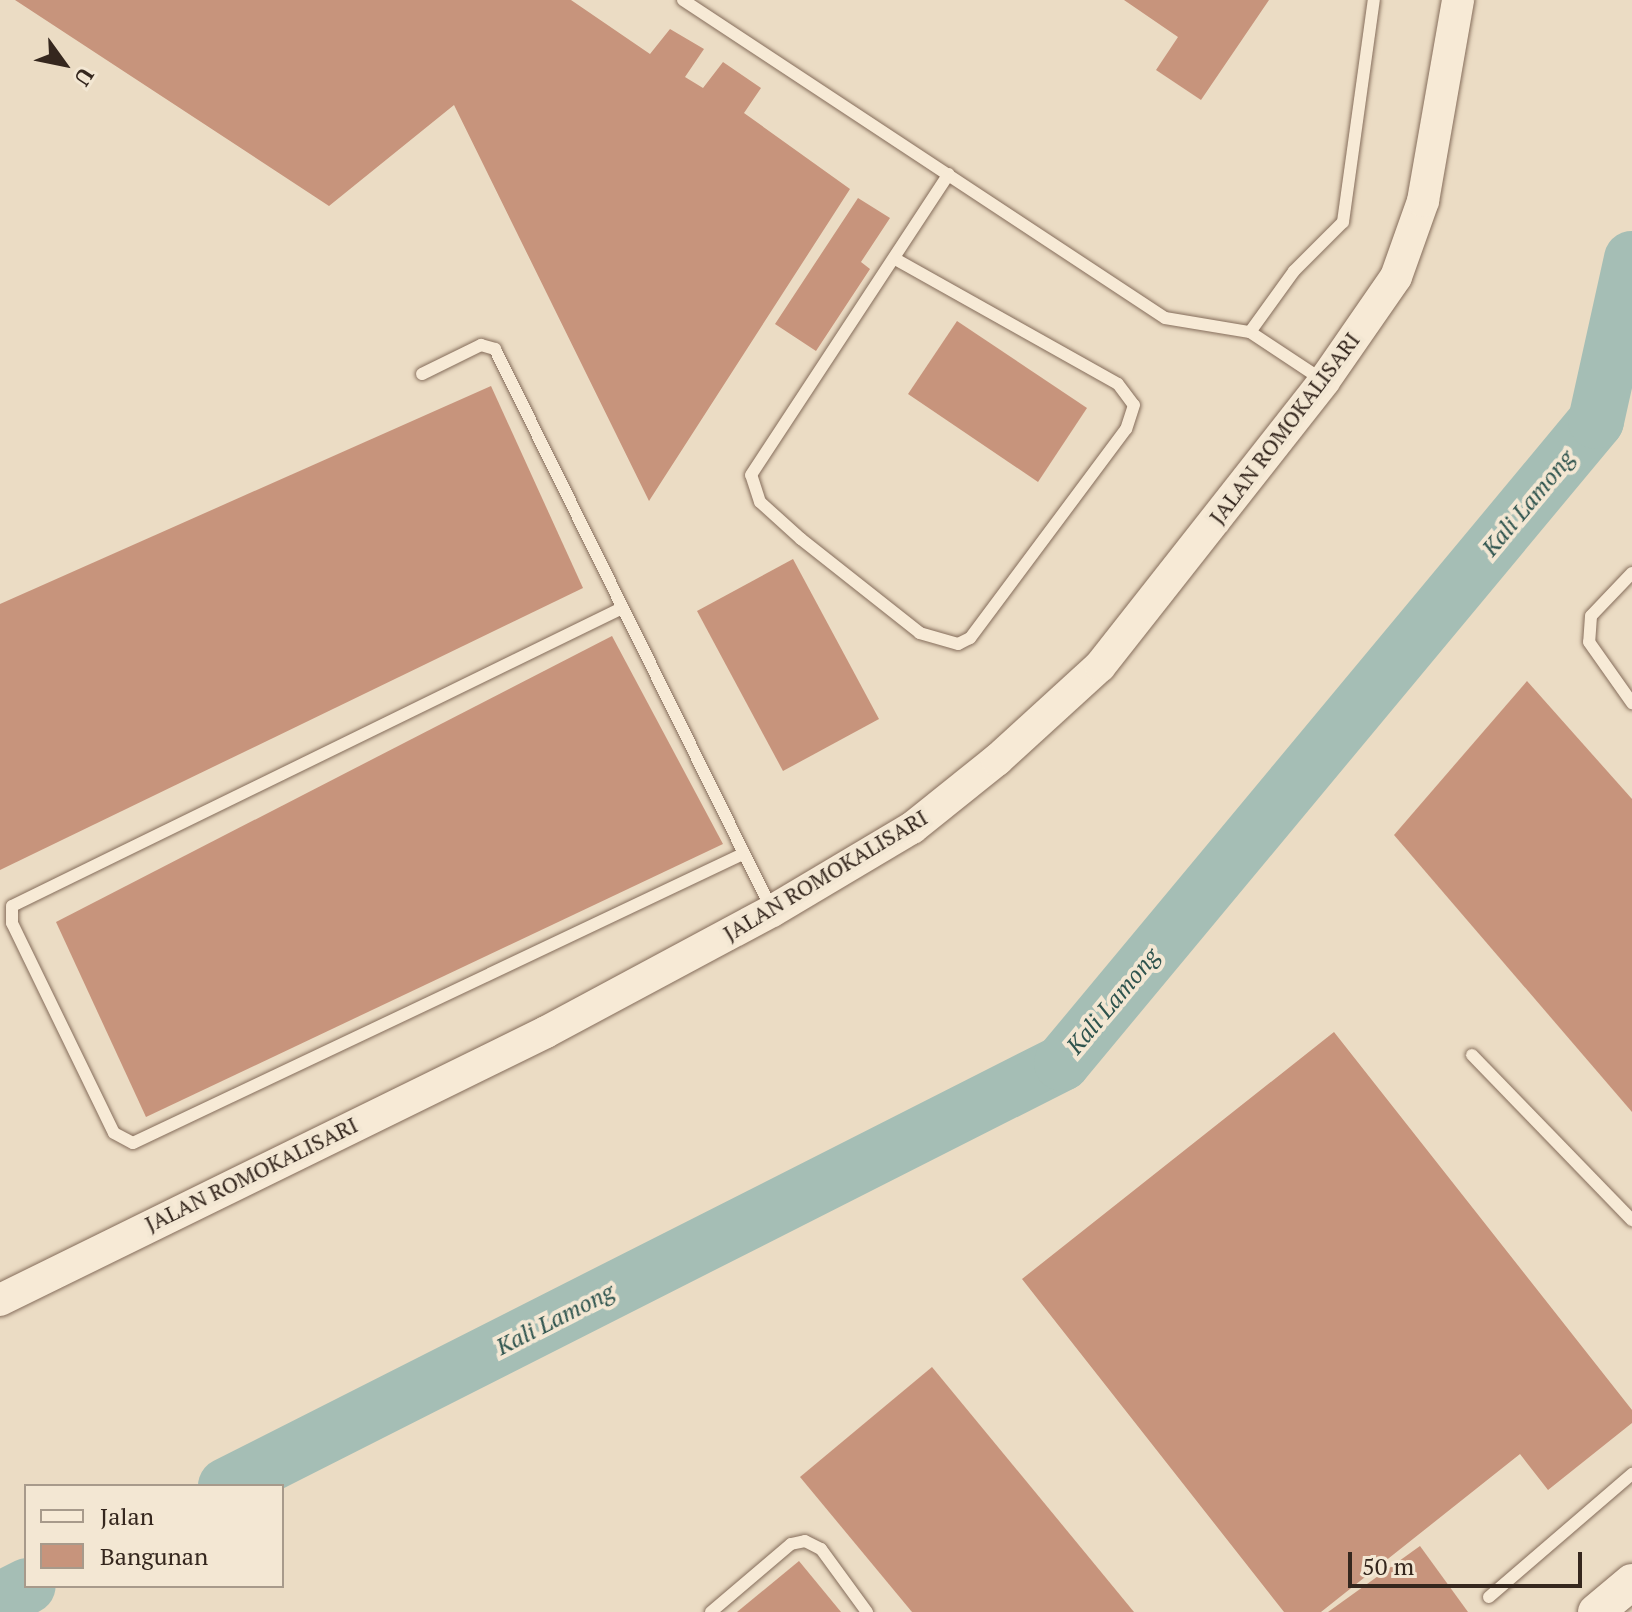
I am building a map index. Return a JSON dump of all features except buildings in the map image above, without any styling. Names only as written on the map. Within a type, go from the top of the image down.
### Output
[{"type":"main road","points":[[1596,1612],[1632,1582]]},
{"type":"street","name":"JALAN ROMOKALISARI","points":[[0,1300],[546,1032],[772,911],[912,828],[1100,666],[1324,381],[1396,277],[1414,238],[1458,0]]},
{"type":"lane","points":[[683,0],[1165,318],[1250,332],[1324,381]]},
{"type":"lane","points":[[1250,332],[1294,271],[1343,222],[1374,0]]},
{"type":"lane","points":[[897,260],[1118,384],[1134,405],[1126,429],[970,638],[958,644],[920,633],[801,539],[751,490],[751,475],[897,260],[949,174]]},
{"type":"lane","points":[[422,374],[481,345],[495,349],[618,610],[772,911]]},
{"type":"lane","points":[[1632,573],[1591,616],[1589,642],[1632,703]]},
{"type":"lane","points":[[618,610],[12,906],[12,923],[114,1133],[133,1143],[743,854]]},
{"type":"lane","points":[[1472,1055],[1632,1220]]},
{"type":"lane","points":[[1489,1597],[1632,1474]]},
{"type":"lane","points":[[711,1612],[791,1544],[805,1541],[821,1549],[867,1612]]},
{"type":"waterway","name":"Kali Lamong","points":[[230,1484],[1062,1063],[1596,421],[1632,259]]},
{"type":"waterway","name":"Kali Lamong","points":[[0,1600],[24,1588]]}]
